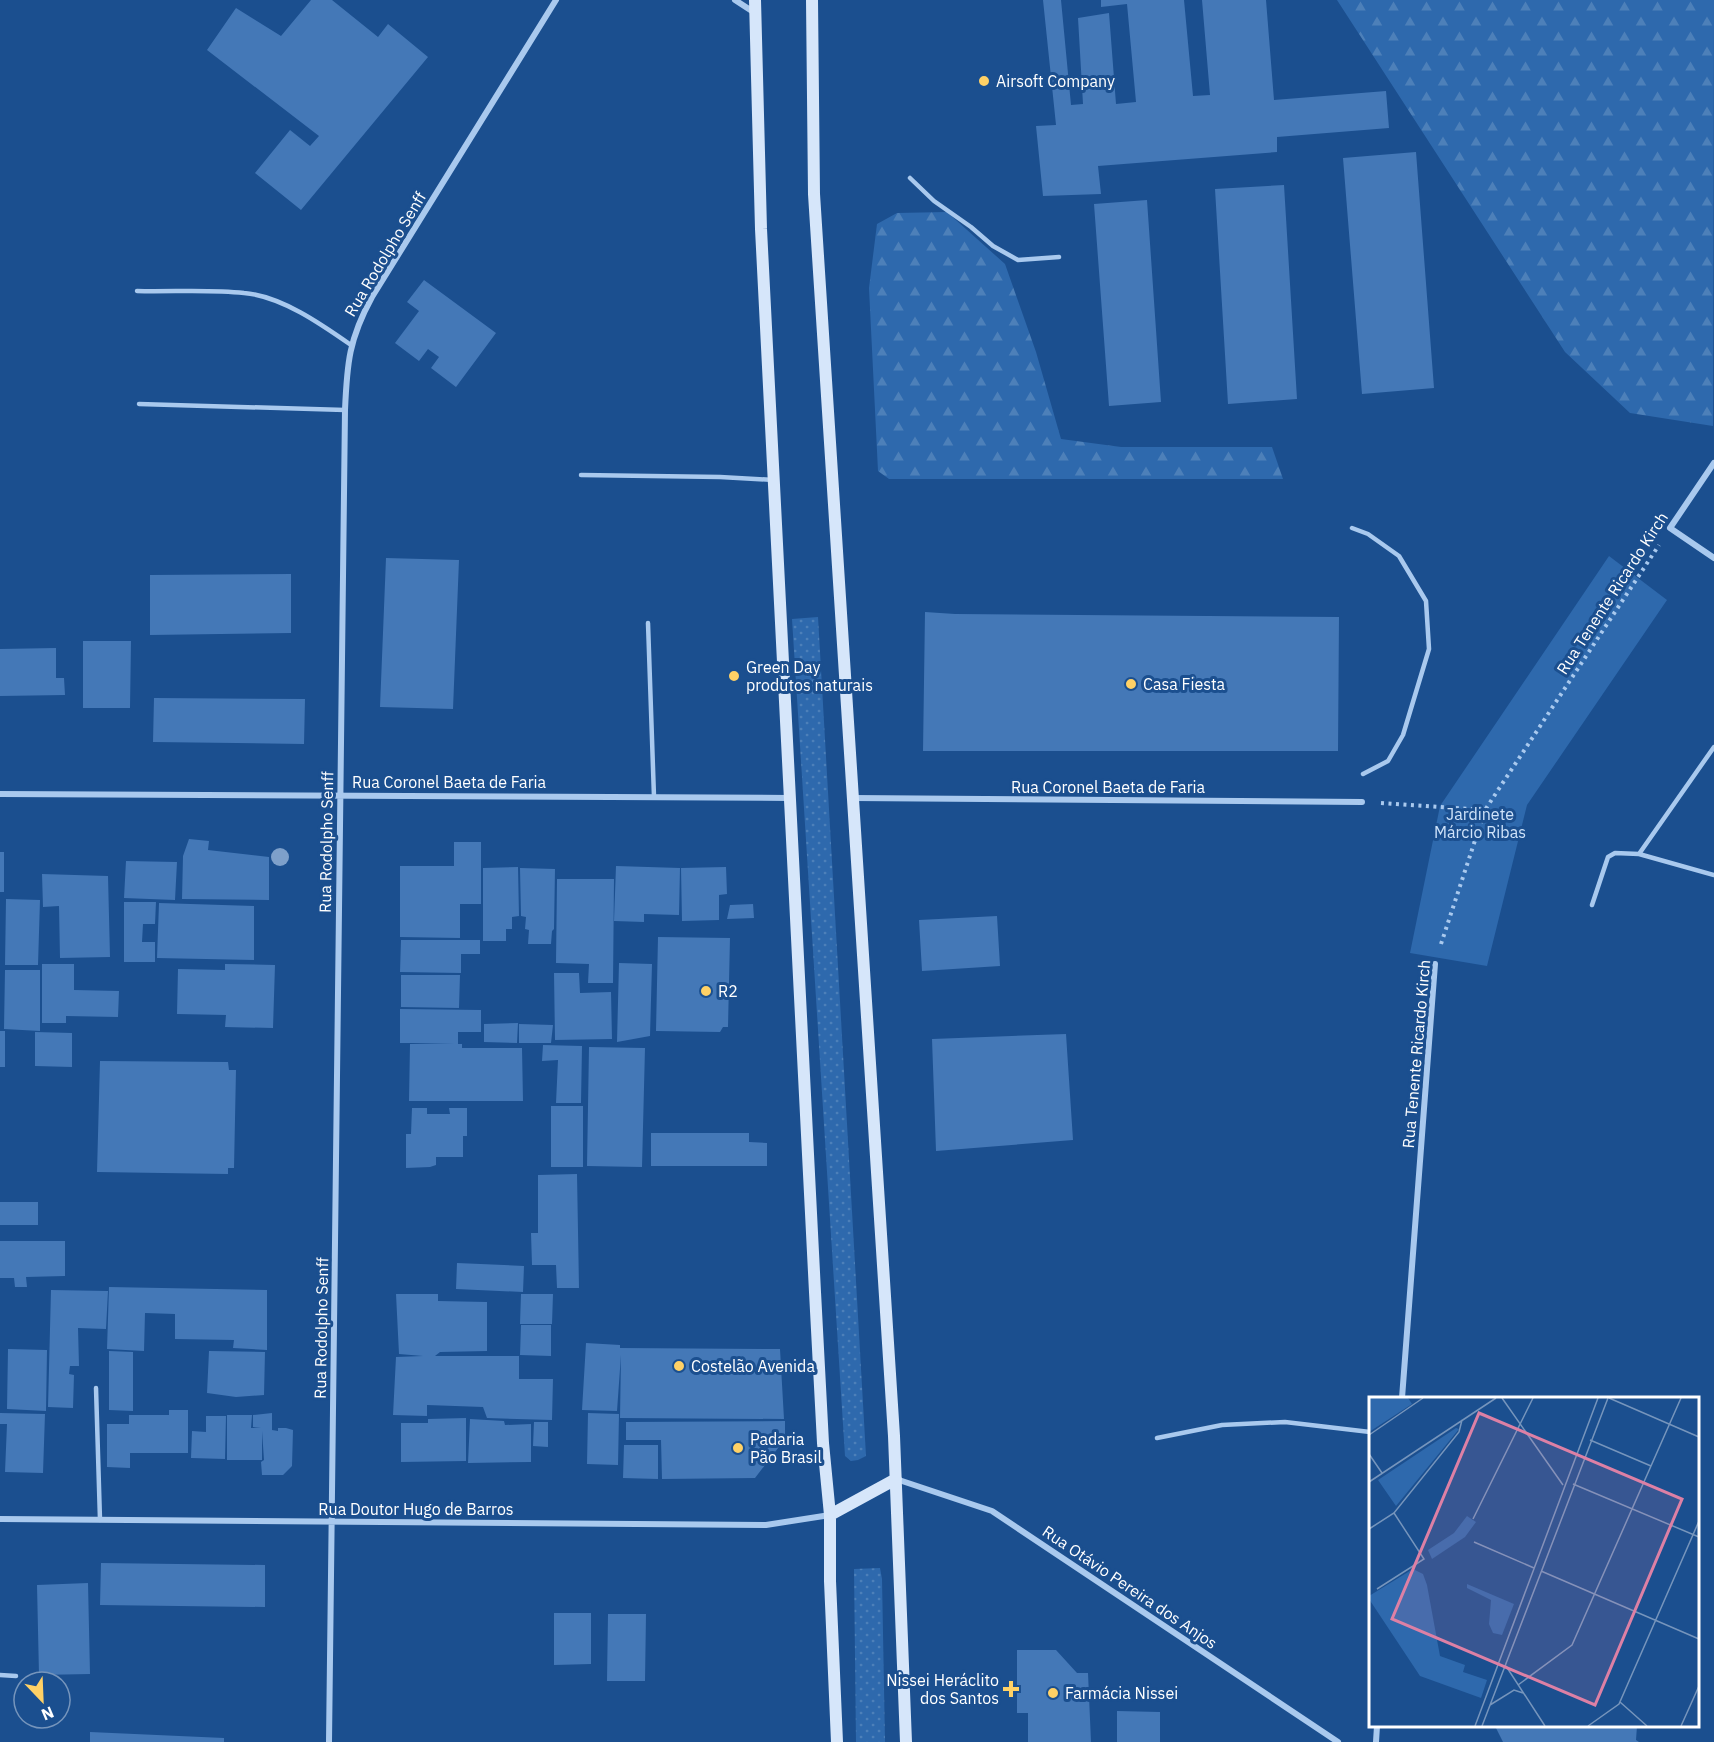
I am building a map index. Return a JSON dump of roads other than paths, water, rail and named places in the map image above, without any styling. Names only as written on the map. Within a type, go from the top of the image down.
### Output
[{"type":"main road","points":[[755,0],[761,229],[822,1420],[830,1515],[830,1581],[837,1742]]},
{"type":"main road","points":[[812,0],[814,194],[896,1479],[906,1742]]},
{"type":"main road","points":[[830,1515],[896,1479]]},
{"type":"street","name":"Rua Rodolpho Senff","points":[[329,1742],[345,410],[351,345],[359,322],[372,297],[556,0]]},
{"type":"street","points":[[735,0],[756,13]]},
{"type":"street","name":"Rua Tenente Ricardo Kirch","points":[[1714,463],[1670,528],[1714,558]]},
{"type":"street","name":"Rua Coronel Baeta de Faria","points":[[0,794],[790,798]]},
{"type":"street","name":"Rua Coronel Baeta de Faria","points":[[853,798],[1362,802]]},
{"type":"street","name":"Rua Tenente Ricardo Kirch","points":[[1402,1397],[1435,964]]},
{"type":"street","name":"Rua Otávio Pereira dos Anjos","points":[[896,1479],[992,1511],[1338,1742]]},
{"type":"street","name":"Rua Doutor Hugo de Barros","points":[[0,1519],[766,1525],[830,1515]]},
{"type":"street","points":[[1376,1742],[1377,1727]]},
{"type":"lane","points":[[910,178],[934,201],[993,246],[1018,260],[1059,257]]},
{"type":"lane","points":[[137,291],[245,293],[274,300],[324,326],[351,345]]},
{"type":"lane","points":[[139,404],[345,410]]},
{"type":"lane","points":[[580,475],[774,480]]},
{"type":"lane","points":[[1352,528],[1368,534],[1399,556],[1426,601],[1429,649],[1403,735],[1388,761],[1363,774]]},
{"type":"lane","points":[[648,623],[654,797]]},
{"type":"lane","points":[[1639,854],[1714,747]]},
{"type":"lane","points":[[1592,904],[1608,857],[1615,853],[1639,854],[1714,875]]},
{"type":"lane","points":[[96,1388],[100,1520]]},
{"type":"lane","points":[[1157,1438],[1222,1425],[1285,1422],[1369,1432]]},
{"type":"place","name":"Airsoft Company","points":[[984,81]]},
{"type":"place","name":"Green Day produtos naturais","points":[[734,676]]},
{"type":"place","name":"Casa Fiesta","points":[[1131,684]]},
{"type":"place","name":"R2","points":[[706,991]]},
{"type":"place","name":"Costelão Avenida","points":[[679,1366]]},
{"type":"place","name":"Padaria Pão Brasil","points":[[738,1448]]},
{"type":"place","name":"Nissei Heráclito dos Santos","points":[[1011,1689]]},
{"type":"place","name":"Farmácia Nissei","points":[[1053,1693]]},
{"type":"park label","name":"Jardinete Márcio Ribas","points":[[1480,823]]}]
